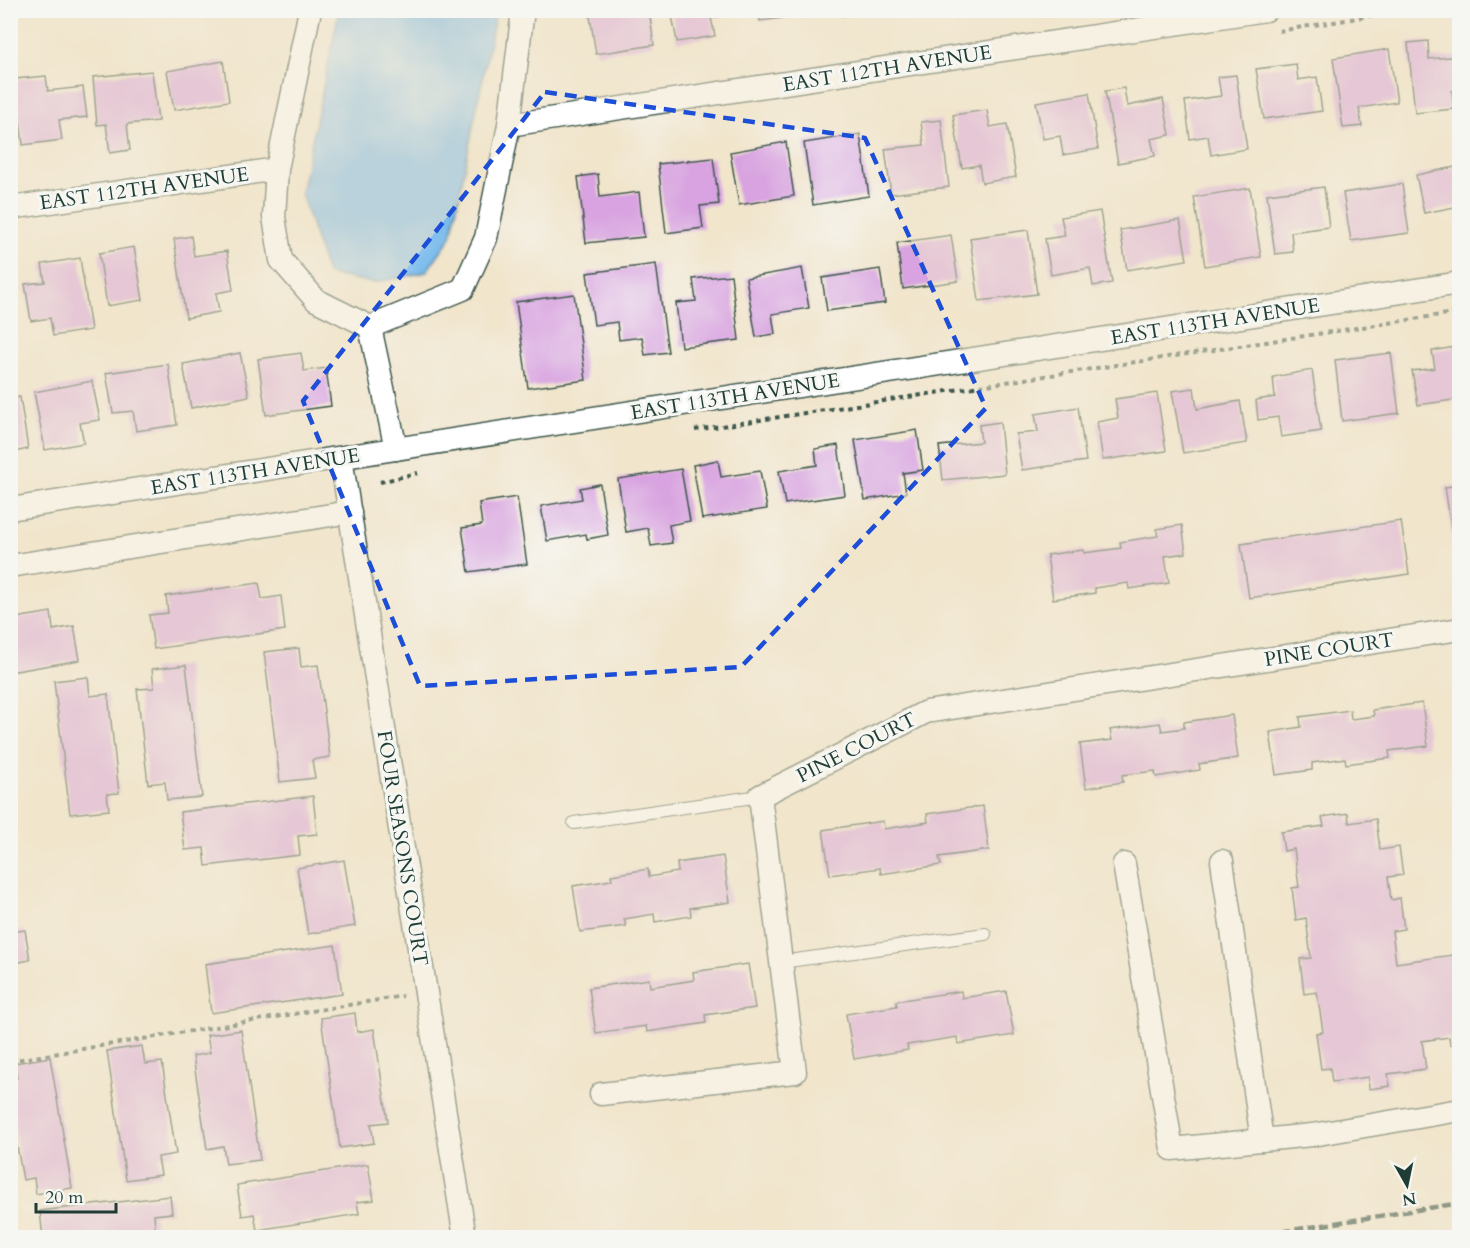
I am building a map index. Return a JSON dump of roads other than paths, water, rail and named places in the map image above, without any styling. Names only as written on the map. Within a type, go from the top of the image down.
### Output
[{"type":"street","points":[[310,10],[277,169],[274,217],[281,260],[316,300],[370,327],[463,289],[486,238],[509,125],[523,10]]},
{"type":"street","name":"EAST 112TH AVENUE","points":[[509,125],[1266,10]]},
{"type":"street","name":"EAST 112TH AVENUE","points":[[10,208],[277,169]]},
{"type":"street","name":"EAST 113TH AVENUE","points":[[10,509],[1460,283]]},
{"type":"street","points":[[370,327],[396,449]]},
{"type":"street","name":"FOUR SEASONS COURT","points":[[341,458],[465,1238]]},
{"type":"street","points":[[10,566],[350,512]]},
{"type":"street","name":"PINE COURT","points":[[760,796],[926,712],[1460,629]]},
{"type":"street","points":[[601,1094],[795,1072],[760,796]]},
{"type":"street","points":[[1222,861],[1262,1140]]},
{"type":"street","points":[[1124,864],[1172,1149],[1312,1135],[1460,1110]]},
{"type":"lane","points":[[574,823],[760,796]]},
{"type":"lane","points":[[781,962],[985,934]]},
{"type":"water","points":[[339,11],[496,11],[451,237],[426,272],[373,283],[327,274],[301,193]]},
{"type":"railway","points":[[1242,1238],[1460,1203]]}]
